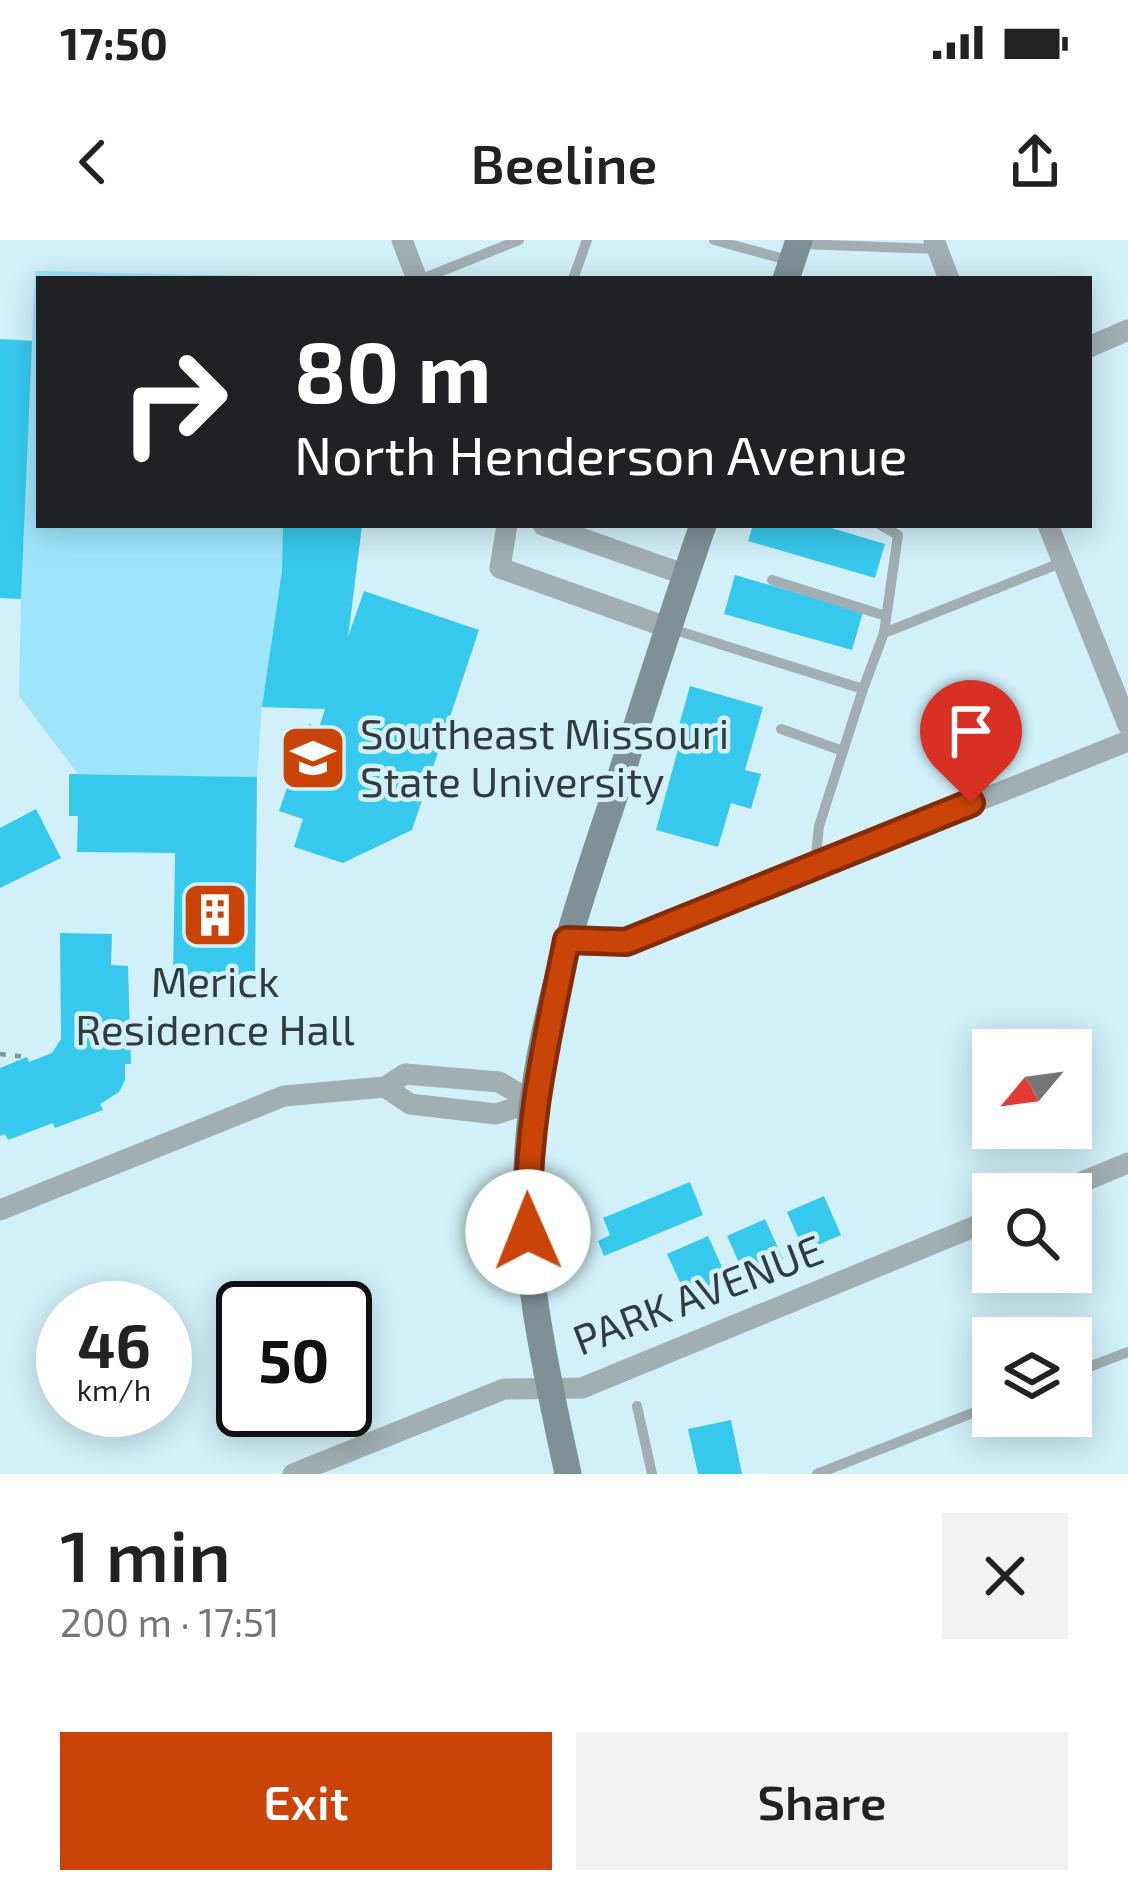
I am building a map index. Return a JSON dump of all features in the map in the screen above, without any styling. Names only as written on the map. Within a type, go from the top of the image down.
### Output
[{"type":"main road","points":[[568,1474],[528,1232],[533,1102],[567,940],[702,528]]},
{"type":"street","points":[[402,240],[419,276]]},
{"type":"street","points":[[935,244],[948,276]]},
{"type":"street","points":[[1092,345],[1128,330]]},
{"type":"street","points":[[507,528],[500,568],[669,628]]},
{"type":"street","points":[[553,528],[686,575]]},
{"type":"street","points":[[1049,528],[1128,725]]},
{"type":"street","points":[[567,940],[626,942],[1128,741]]},
{"type":"street","points":[[0,1210],[284,1096],[385,1087],[405,1073],[499,1082],[533,1102]]},
{"type":"street","points":[[385,1087],[410,1104],[496,1114],[533,1102]]},
{"type":"street","points":[[1092,1178],[1128,1163]]},
{"type":"street","name":"PARK AVENUE","points":[[293,1474],[504,1389],[582,1388],[972,1228]]},
{"type":"lane","points":[[428,276],[519,240]]},
{"type":"lane","points":[[574,276],[587,240]]},
{"type":"lane","points":[[714,240],[794,256],[935,244]]},
{"type":"lane","points":[[814,866],[819,826],[884,634],[899,554],[898,535],[885,528]]},
{"type":"lane","points":[[884,634],[1063,562]]},
{"type":"lane","points":[[772,580],[886,616]]},
{"type":"lane","points":[[669,628],[863,689]]},
{"type":"lane","points":[[781,730],[843,752]]},
{"type":"lane","points":[[1092,1366],[1128,1352]]},
{"type":"lane","points":[[637,1406],[652,1474]]},
{"type":"lane","points":[[817,1474],[972,1413]]},
{"type":"path","points":[[0,1054],[27,1057]]},
{"type":"shaded area","points":[[35,271],[251,276],[36,276],[36,528],[362,528],[348,637],[325,709],[262,707],[257,777],[78,774],[19,696],[21,599],[0,339],[32,340]]},
{"type":"building","points":[[0,339],[32,341],[21,599],[0,598]]},
{"type":"building","points":[[283,528],[362,528],[348,637],[364,591],[479,630],[412,830],[343,863],[294,847],[303,819],[279,811],[309,724],[319,728],[325,709],[262,707],[282,571]]},
{"type":"building","points":[[752,528],[831,528],[885,544],[875,578],[748,541]]},
{"type":"building","points":[[735,575],[863,612],[852,650],[724,614]]},
{"type":"building","points":[[690,686],[763,707],[745,770],[761,774],[751,809],[731,803],[718,847],[656,830]]},
{"type":"building","name":"Merick Residence Hall","points":[[69,774],[257,777],[255,979],[173,978],[175,853],[77,852],[78,816],[69,816]]},
{"type":"building","points":[[36,809],[61,858],[0,888],[0,828]]},
{"type":"building","points":[[60,933],[112,934],[111,965],[128,966],[131,1064],[125,1064],[119,1092],[100,1104],[103,1110],[8,1140],[5,1134],[0,1136],[0,1068],[52,1053],[61,1039]]},
{"type":"building","points":[[690,1182],[703,1215],[604,1256],[598,1241],[610,1235],[603,1218]]},
{"type":"building","points":[[824,1196],[841,1235],[804,1251],[787,1212]]},
{"type":"building","points":[[765,1219],[783,1259],[745,1276],[727,1236]]},
{"type":"building","points":[[708,1236],[727,1278],[686,1295],[667,1254]]},
{"type":"building","points":[[731,1420],[742,1474],[698,1474],[688,1429]]},
{"type":"place","name":"Southeast Missouri State University","points":[[313,758]]},
{"type":"place","name":"Merick Residence Hall","points":[[215,915]]},
{"type":"route","points":[[528,1232],[533,1102],[567,940],[626,942],[971,803]]}]
